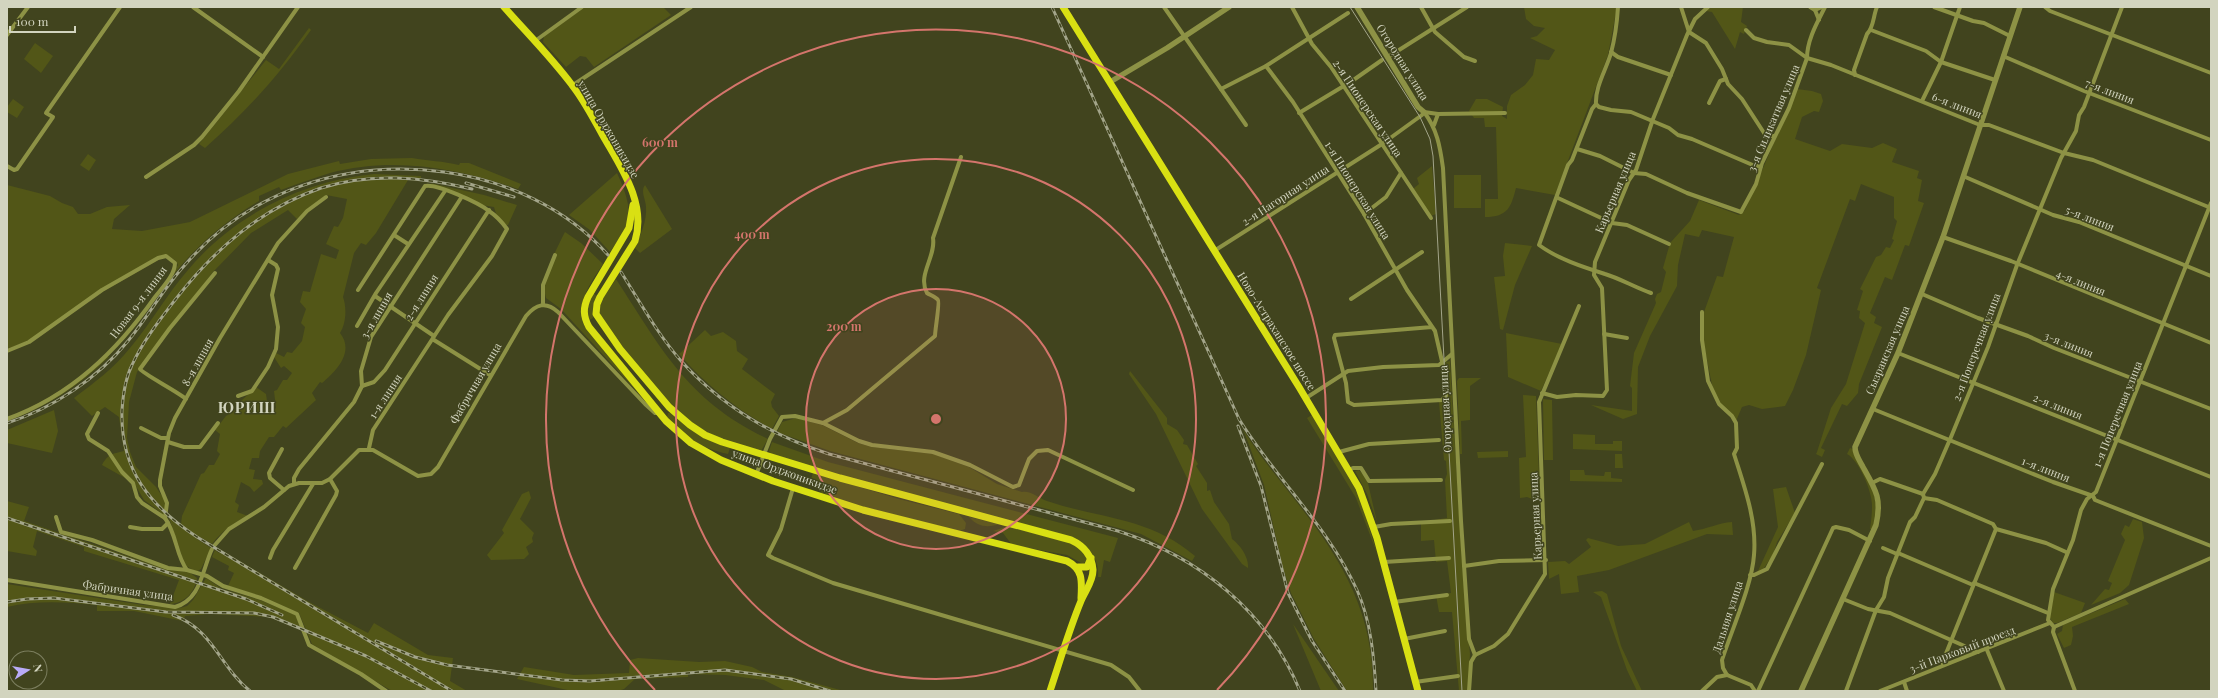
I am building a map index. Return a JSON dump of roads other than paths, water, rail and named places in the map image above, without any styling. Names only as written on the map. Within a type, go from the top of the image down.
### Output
[{"type":"main road","name":"улица Орджоникидзе","points":[[504,7],[573,86],[619,163],[631,190],[638,216],[635,242],[600,298],[597,304],[596,314],[620,349],[669,407],[705,435],[763,455],[905,497],[1071,540],[1082,546],[1091,558]]},
{"type":"main road","name":"Ново-Астраханское шоссе","points":[[1064,7],[1306,398],[1364,497],[1384,562],[1418,691]]},
{"type":"main road","name":"улица Орджоникидзе","points":[[631,190],[633,211],[629,228],[588,297],[583,312],[589,327],[660,413],[681,435],[700,449],[756,475],[793,488],[862,510],[1067,561],[1078,567]]},
{"type":"main road","points":[[660,413],[669,407]]},
{"type":"main road","points":[[1081,600],[1081,578],[1078,567],[1087,567],[1091,558]]},
{"type":"main road","points":[[1050,691],[1081,600],[1092,580],[1093,569],[1091,558]]},
{"type":"street","points":[[7,35],[28,7]]},
{"type":"street","points":[[7,166],[15,170],[53,118],[46,112],[120,7]]},
{"type":"street","points":[[193,7],[263,57]]},
{"type":"street","points":[[146,177],[194,145],[202,137],[263,57],[298,7]]},
{"type":"street","points":[[535,41],[582,7]]},
{"type":"street","points":[[573,86],[691,7]]},
{"type":"street","points":[[1164,7],[1246,126]]},
{"type":"street","points":[[1110,82],[1184,38],[1229,7]]},
{"type":"street","name":"2-я Пионерская улица","points":[[1292,7],[1308,37],[1431,218]]},
{"type":"street","name":"Огородная улица","points":[[1357,7],[1388,57],[1434,125],[1440,145],[1443,168],[1452,354],[1469,639],[1475,655]]},
{"type":"street","points":[[1421,7],[1433,29],[1464,57],[1476,60]]},
{"type":"street","points":[[1388,57],[1467,7]]},
{"type":"street","points":[[1618,7],[1617,24],[1611,52],[1596,97],[1596,104],[1592,109],[1565,172],[1558,198],[1539,245],[1570,262],[1594,272],[1605,274],[1651,293]]},
{"type":"street","points":[[1680,7],[1689,32],[1706,43],[1726,78],[1766,136],[1774,136]]},
{"type":"street","name":"Карьерная улица","points":[[1594,272],[1595,262],[1629,180],[1634,173],[1652,122],[1689,32],[1695,19],[1708,7]]},
{"type":"street","points":[[1810,7],[1815,10],[1819,20]]},
{"type":"street","points":[[1815,10],[1823,7]]},
{"type":"street","name":"3-я Силикатная улица","points":[[1634,173],[1646,174],[1687,194],[1741,212],[1756,184],[1761,166],[1774,136],[1789,108],[1808,58],[1807,50],[1823,7]]},
{"type":"street","points":[[1855,75],[1854,70],[1867,34],[1871,30],[1872,18],[1877,7]]},
{"type":"street","points":[[1934,7],[1973,22],[1984,23],[2010,36]]},
{"type":"street","points":[[1922,101],[1941,62],[1960,7]]},
{"type":"street","name":"Сызранская улица","points":[[1801,691],[1871,541],[1880,509],[1878,496],[1857,456],[1855,447],[1898,353],[1922,294],[1943,237],[2020,7]]},
{"type":"street","points":[[2045,7],[2050,11],[2211,73]]},
{"type":"street","name":"2-я Поперечная улица","points":[[1846,691],[1876,610],[1885,593],[1888,578],[1910,522],[1915,517],[1923,496],[1950,441],[1996,324],[2017,265],[2064,153],[2076,131],[2080,115],[2122,7]]},
{"type":"street","points":[[1221,89],[1266,66],[1308,37],[1348,13]]},
{"type":"street","name":"6-я линия","points":[[1746,30],[1754,38],[1767,42],[1789,45],[1808,58],[1922,101],[1980,125],[1989,125],[2013,132],[2064,153],[2093,160],[2210,206]]},
{"type":"street","points":[[1871,30],[1926,51],[1941,62],[1995,80]]},
{"type":"street","points":[[1611,52],[1618,58],[1671,75]]},
{"type":"street","name":"7-я линия","points":[[2003,56],[2211,140]]},
{"type":"street","points":[[1299,113],[1343,87],[1382,60]]},
{"type":"street","name":"1-я Пионерская улица","points":[[1266,66],[1271,70],[1336,173],[1364,214],[1407,290],[1432,327],[1437,337],[1444,370],[1446,396],[1442,400],[1351,404],[1348,402],[1346,383],[1342,374]]},
{"type":"street","points":[[1709,103],[1720,82],[1726,78]]},
{"type":"street","points":[[1596,104],[1599,107],[1612,110],[1631,112],[1669,128],[1678,136],[1692,139],[1755,166],[1761,166]]},
{"type":"street","points":[[1424,112],[1438,114],[1505,113]]},
{"type":"street","name":"2-я Нагорная улица","points":[[1214,251],[1382,144],[1424,112]]},
{"type":"street","points":[[1434,125],[1438,114]]},
{"type":"street","points":[[1576,149],[1600,156],[1634,173]]},
{"type":"street","points":[[822,423],[848,410],[935,336],[935,321],[939,304],[938,299],[927,293],[923,281],[934,246],[933,238],[961,157]]},
{"type":"street","points":[[1364,214],[1386,197],[1401,173]]},
{"type":"street","name":"5-я линия","points":[[1963,176],[2030,203],[2041,210],[2079,222],[2211,276]]},
{"type":"street","points":[[358,290],[421,190],[427,185],[489,210]]},
{"type":"street","points":[[357,326],[364,312],[408,244],[414,238],[445,191]]},
{"type":"street","name":"8-я линия","points":[[165,518],[167,503],[160,486],[160,480],[168,440],[186,399],[220,338],[268,260],[290,230],[326,196]]},
{"type":"street","name":"3-я линия","points":[[294,484],[294,478],[299,469],[354,402],[362,386],[361,371],[369,342],[461,198]]},
{"type":"street","points":[[1558,198],[1612,223],[1627,225],[1669,244]]},
{"type":"street","name":"1-я Поперечная улица","points":[[2050,623],[2048,613],[2066,552],[2073,540],[2081,510],[2087,499],[2093,496],[2210,206]]},
{"type":"street","name":"1-я линия","points":[[369,448],[374,430],[430,342],[489,260],[507,229],[489,210]]},
{"type":"street","name":"2-я линия","points":[[362,386],[374,382],[380,376],[489,210]]},
{"type":"street","points":[[394,235],[408,244]]},
{"type":"street","name":"4-я линия","points":[[1943,237],[2211,343]]},
{"type":"street","points":[[1351,299],[1422,252]]},
{"type":"street","points":[[555,255],[543,285],[543,305],[558,312],[654,413],[660,413]]},
{"type":"street","name":"Новая 9-я линия","points":[[7,351],[29,342],[102,290],[120,282],[158,258],[166,256],[175,263],[171,275],[126,337],[107,356],[89,372],[45,402],[7,419]]},
{"type":"street","points":[[238,396],[252,391],[268,367],[278,341],[278,328],[272,295],[278,269],[276,265],[268,260]]},
{"type":"street","points":[[1542,393],[1557,397],[1576,395],[1604,396],[1607,390],[1602,288],[1594,272]]},
{"type":"street","points":[[186,399],[157,379],[146,376],[140,369],[170,328],[215,273]]},
{"type":"street","name":"3-я линия","points":[[1922,294],[2211,409]]},
{"type":"street","points":[[375,296],[416,322],[434,338],[490,375]]},
{"type":"street","name":"Фабричная улица","points":[[369,448],[411,474],[418,476],[427,476],[438,467],[490,375],[526,316],[533,307],[543,305]]},
{"type":"street","name":"Карьерная улица","points":[[1475,655],[1494,646],[1508,634],[1543,579],[1546,560],[1539,410],[1542,393],[1579,306]]},
{"type":"street","points":[[1702,312],[1702,340],[1710,386],[1719,404],[1732,416],[1737,430],[1737,448],[1734,454],[1746,489],[1754,535],[1754,555],[1750,575]]},
{"type":"street","points":[[1342,374],[1334,338],[1335,335],[1339,333],[1432,327]]},
{"type":"street","points":[[1604,334],[1627,338]]},
{"type":"street","name":"2-я линия","points":[[1898,353],[2211,477]]},
{"type":"street","points":[[1306,398],[1342,374],[1354,370],[1442,364],[1452,354]]},
{"type":"street","name":"1-я линия","points":[[1873,410],[2093,496],[2095,500],[2211,546]]},
{"type":"street","points":[[98,413],[92,422],[87,436],[108,451],[122,472],[133,483],[137,498],[165,518],[172,528],[181,557],[187,570]]},
{"type":"street","points":[[756,475],[763,455],[782,418],[795,416],[822,423],[859,441],[872,445],[933,452],[970,465],[1013,487],[1019,485],[1029,459],[1037,451],[1048,450],[1133,490]]},
{"type":"street","points":[[141,428],[184,447],[200,447],[218,423]]},
{"type":"street","points":[[161,438],[166,449]]},
{"type":"street","points":[[1339,452],[1353,447],[1369,444],[1439,440]]},
{"type":"street","points":[[282,449],[269,473],[270,478],[284,490],[294,484],[313,484],[330,480],[354,452],[369,448]]},
{"type":"street","name":"Дальняя улица","points":[[1727,674],[1723,668],[1722,660],[1750,575],[1754,575],[1767,569],[1822,464]]},
{"type":"street","points":[[1349,470],[1353,468],[1361,468],[1369,481],[1442,480]]},
{"type":"street","points":[[1872,483],[1880,479],[1937,500],[1993,524],[1996,529],[2046,543],[2066,552]]},
{"type":"street","points":[[295,568],[336,495],[337,491],[330,480]]},
{"type":"street","points":[[270,558],[273,550],[313,484]]},
{"type":"street","points":[[793,488],[781,529],[768,555],[773,558],[833,583],[1111,665],[1129,677],[1140,691]]},
{"type":"street","name":"Фабричная улица","points":[[7,580],[175,607],[190,599],[202,575],[213,547],[221,536],[237,523],[264,507],[284,490]]},
{"type":"street","points":[[56,517],[61,532],[92,540],[168,568],[187,570],[202,575],[223,586],[261,598],[297,614],[309,645],[386,691]]},
{"type":"street","points":[[1374,527],[1391,524],[1450,521]]},
{"type":"street","points":[[130,527],[142,529],[162,529],[168,523]]},
{"type":"street","points":[[1702,691],[1717,677],[1727,674],[1750,685],[1756,691],[1833,528],[1836,527],[1850,530],[1871,541]]},
{"type":"street","points":[[1943,665],[1950,639],[1996,529]]},
{"type":"street","points":[[1884,548],[2048,613]]},
{"type":"street","points":[[1384,562],[1448,558]]},
{"type":"street","points":[[2054,627],[2211,558]]},
{"type":"street","points":[[1464,566],[1499,561],[1546,560]]},
{"type":"street","points":[[1394,602],[1447,595]]},
{"type":"street","points":[[1843,599],[1890,613],[1978,652]]},
{"type":"street","points":[[2050,623],[2054,627]]},
{"type":"street","name":"3-й Парковый проезд","points":[[1880,691],[1943,665],[1987,650],[2050,623]]},
{"type":"street","points":[[2054,627],[2053,632],[2075,691]]},
{"type":"street","points":[[1404,639],[1445,631]]},
{"type":"street","points":[[1987,650],[2004,691]]},
{"type":"street","points":[[1469,691],[1471,662],[1475,655]]},
{"type":"street","points":[[1415,682],[1458,676]]},
{"type":"street","points":[[1904,682],[1908,691]]},
{"type":"tram line","points":[[1350,7],[1420,117],[1430,139],[1433,156],[1462,691]]},
{"type":"railway","points":[[1052,7],[1239,419],[1253,441],[1316,523],[1345,567],[1357,590],[1369,627],[1373,652],[1376,691]]},
{"type":"railway","points":[[7,423],[24,417],[57,401],[88,380],[103,367],[128,341],[169,284],[184,266],[210,240],[238,217],[269,199],[302,186],[336,176],[372,171],[408,169],[444,172],[490,182],[512,189],[554,210],[574,223],[592,238],[608,255]]},
{"type":"railway","points":[[452,691],[197,537],[165,513],[152,499],[132,468],[126,451],[122,410],[125,387],[130,370],[136,356],[157,323],[206,264],[222,248],[258,219],[278,207],[321,188],[359,180],[378,178],[415,179],[472,189]]},
{"type":"railway","points":[[466,183],[514,197]]},
{"type":"railway","points":[[621,272],[642,307],[673,352],[714,393],[750,418],[768,429],[808,447],[829,454],[1118,531],[1148,542],[1176,556],[1202,572],[1227,591],[1249,612],[1269,636],[1286,662],[1300,691]]},
{"type":"railway","points":[[1238,426],[1261,486],[1288,593],[1312,641],[1345,691]]},
{"type":"railway","points":[[7,518],[246,599],[282,615]]},
{"type":"railway","points":[[7,602],[27,599],[54,598],[166,612],[254,613],[273,617],[366,656],[431,691]]},
{"type":"railway","points":[[173,615],[187,622],[198,630],[207,639],[239,681],[250,691]]},
{"type":"railway","points":[[376,641],[415,657],[447,665],[562,680],[590,681],[725,670],[791,679],[830,691]]},
{"type":"district","name":"ЮРИШ","points":[[247,407]]}]
